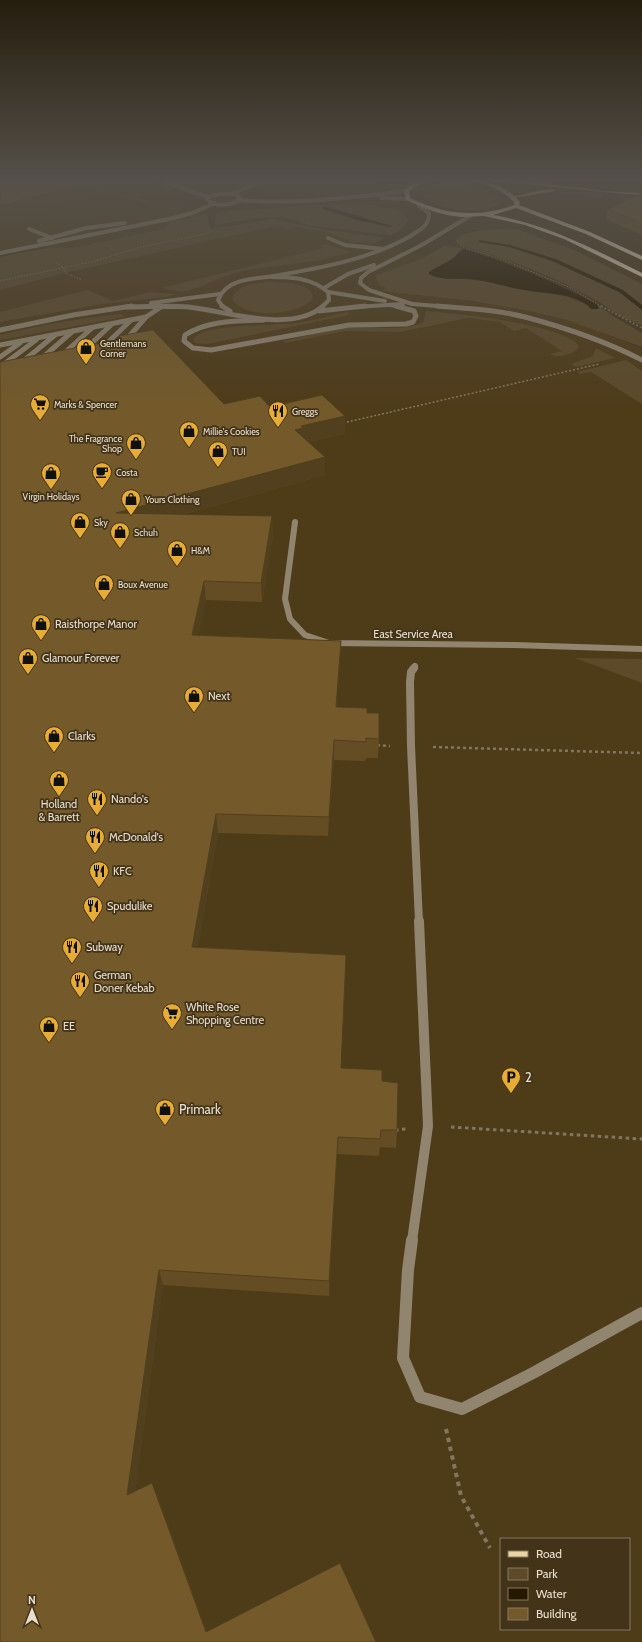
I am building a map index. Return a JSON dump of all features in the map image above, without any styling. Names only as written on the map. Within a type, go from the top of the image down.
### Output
[{"type":"highway","points":[[600,256],[642,275]]},
{"type":"street","points":[[272,277],[351,260],[364,256]]},
{"type":"street","points":[[401,256],[368,272],[361,278],[360,284],[369,290],[412,304]]},
{"type":"street","points":[[324,288],[340,276],[353,270],[392,260]]},
{"type":"street","points":[[233,313],[222,306],[218,300],[220,294],[226,288],[237,282],[255,278],[272,277],[304,280],[324,288],[328,292],[351,297],[465,308],[524,317],[579,334],[642,360]]},
{"type":"street","points":[[316,312],[325,306],[329,300],[328,292]]},
{"type":"street","points":[[0,330],[73,315],[220,294]]},
{"type":"street","points":[[390,305],[404,307],[414,311],[416,316],[413,322],[396,325],[349,325],[271,341],[211,350],[196,350],[188,346],[184,341],[185,335],[191,331],[203,327],[302,316],[316,312],[363,306],[412,304]]},
{"type":"street","points":[[127,307],[189,307],[233,313],[249,318],[266,319]]},
{"type":"street","points":[[121,345],[146,317],[161,307]]},
{"type":"street","points":[[0,345],[146,317]]},
{"type":"street","points":[[98,352],[130,320]]},
{"type":"street","points":[[78,356],[112,324]]},
{"type":"street","points":[[57,360],[92,328]]},
{"type":"street","points":[[36,364],[73,331]]},
{"type":"street","points":[[15,368],[55,335]]},
{"type":"street","points":[[0,368],[38,338]]},
{"type":"street","points":[[0,357],[22,341]]},
{"type":"street","name":"East Service Area","points":[[295,522],[285,599],[290,619],[305,635],[329,643],[514,645],[642,649]]},
{"type":"street","points":[[414,666],[411,672],[410,682],[428,1126],[408,1270],[403,1358],[420,1397],[462,1409],[533,1373],[642,1313]]},
{"type":"path","points":[[0,281],[95,261],[112,256]]},
{"type":"path","points":[[490,256],[571,288],[619,317],[642,328]]},
{"type":"path","points":[[341,423],[635,356]]},
{"type":"path","points":[[373,745],[642,753]]},
{"type":"path","points":[[389,1130],[428,1126],[642,1139]]},
{"type":"path","points":[[441,1403],[461,1496],[490,1548]]},
{"type":"shaded area","points":[[143,256],[426,256],[427,256],[390,270],[386,288],[383,289],[390,292],[472,301],[524,310],[567,320],[613,336],[642,349],[642,1642],[0,1642],[0,290],[65,273]]},
{"type":"green space","points":[[7,256],[143,256],[65,273],[0,290],[0,257]]},
{"type":"green space","points":[[292,256],[337,256],[320,260],[242,271],[182,292],[162,288]]},
{"type":"green space","points":[[427,256],[456,256],[453,259],[444,263],[437,277],[485,281],[518,289],[565,296],[599,309],[597,304],[613,316],[642,333],[642,347],[567,320],[524,310],[472,301],[382,290],[386,288],[380,285],[376,279],[377,275]]},
{"type":"green space","points":[[496,256],[585,256],[642,284],[642,326],[620,316],[604,305],[565,284],[530,268]]},
{"type":"green space","points":[[280,282],[303,286],[312,294],[312,300],[305,305],[284,312],[260,313],[249,311],[233,300],[233,296],[240,289],[253,284]]},
{"type":"green space","points":[[88,290],[113,301],[150,292],[177,294],[166,297],[103,304],[0,322],[0,312]]},
{"type":"green space","points":[[425,311],[482,317],[532,326],[570,338],[579,346],[577,350],[567,354],[560,356],[553,355],[550,354],[562,351],[526,328],[514,331],[500,322],[468,318],[400,332],[344,331],[285,343],[283,341],[324,331],[350,327],[396,328],[414,326],[423,322],[426,314]]},
{"type":"green space","points":[[348,312],[349,315],[207,344],[195,343],[193,340],[198,335],[223,328],[296,323]]},
{"type":"green space","points":[[122,314],[124,317],[0,340],[0,335],[30,328]]},
{"type":"green space","points":[[596,348],[615,358],[576,367],[571,364],[593,356]]},
{"type":"green space","points":[[626,360],[642,371],[642,404],[591,372],[580,374],[577,372]]},
{"type":"green space","points":[[575,658],[642,659],[642,683]]},
{"type":"water","points":[[455,256],[485,256],[499,260],[565,288],[597,304],[599,309],[591,309],[584,303],[567,296],[528,291],[477,280],[439,278],[429,274],[429,272]]},
{"type":"building","name":"White Rose Shopping Centre","points":[[153,330],[224,404],[260,396],[270,407],[322,395],[345,416],[301,426],[303,428],[295,430],[325,457],[116,513],[272,516],[261,583],[204,581],[192,635],[341,641],[336,707],[367,708],[367,713],[379,713],[379,739],[366,738],[366,742],[334,740],[329,817],[216,814],[192,947],[346,955],[341,1068],[382,1070],[382,1081],[398,1083],[397,1130],[381,1130],[380,1139],[338,1137],[329,1281],[159,1270],[127,1495],[152,1483],[206,1632],[340,1563],[376,1642],[0,1642],[0,362],[122,339],[119,336]]},
{"type":"waterway","points":[[540,256],[554,260],[621,291],[642,308]]},
{"type":"place","name":"Gentlemans Corner","points":[[86,365]]},
{"type":"place","name":"Marks & Spencer","points":[[40,421]]},
{"type":"place","name":"Greggs","points":[[278,428]]},
{"type":"place","name":"Millie's Cookies","points":[[189,448]]},
{"type":"place","name":"The Fragrance Shop","points":[[136,460]]},
{"type":"place","name":"TUI","points":[[218,468]]},
{"type":"place","name":"Costa","points":[[102,489]]},
{"type":"place","name":"Virgin Holidays","points":[[51,490]]},
{"type":"place","name":"Yours Clothing","points":[[131,516]]},
{"type":"place","name":"Sky","points":[[80,539]]},
{"type":"place","name":"Schuh","points":[[120,549]]},
{"type":"place","name":"H&M","points":[[177,567]]},
{"type":"place","name":"Boux Avenue","points":[[104,601]]},
{"type":"place","name":"Raisthorpe Manor","points":[[41,641]]},
{"type":"place","name":"Glamour Forever","points":[[28,675]]},
{"type":"place","name":"Next","points":[[194,713]]},
{"type":"place","name":"Clarks","points":[[54,753]]},
{"type":"place","name":"Holland & Barrett","points":[[59,797]]},
{"type":"place","name":"Nando's","points":[[97,816]]},
{"type":"place","name":"McDonald's","points":[[95,854]]},
{"type":"place","name":"KFC","points":[[99,888]]},
{"type":"place","name":"Spudulike","points":[[93,923]]},
{"type":"place","name":"Subway","points":[[72,964]]},
{"type":"place","name":"German Doner Kebab","points":[[80,998]]},
{"type":"place","name":"White Rose Shopping Centre","points":[[172,1030]]},
{"type":"place","name":"EE","points":[[49,1043]]},
{"type":"place","name":"2","points":[[511,1094]]},
{"type":"place","name":"Primark","points":[[165,1126]]}]
